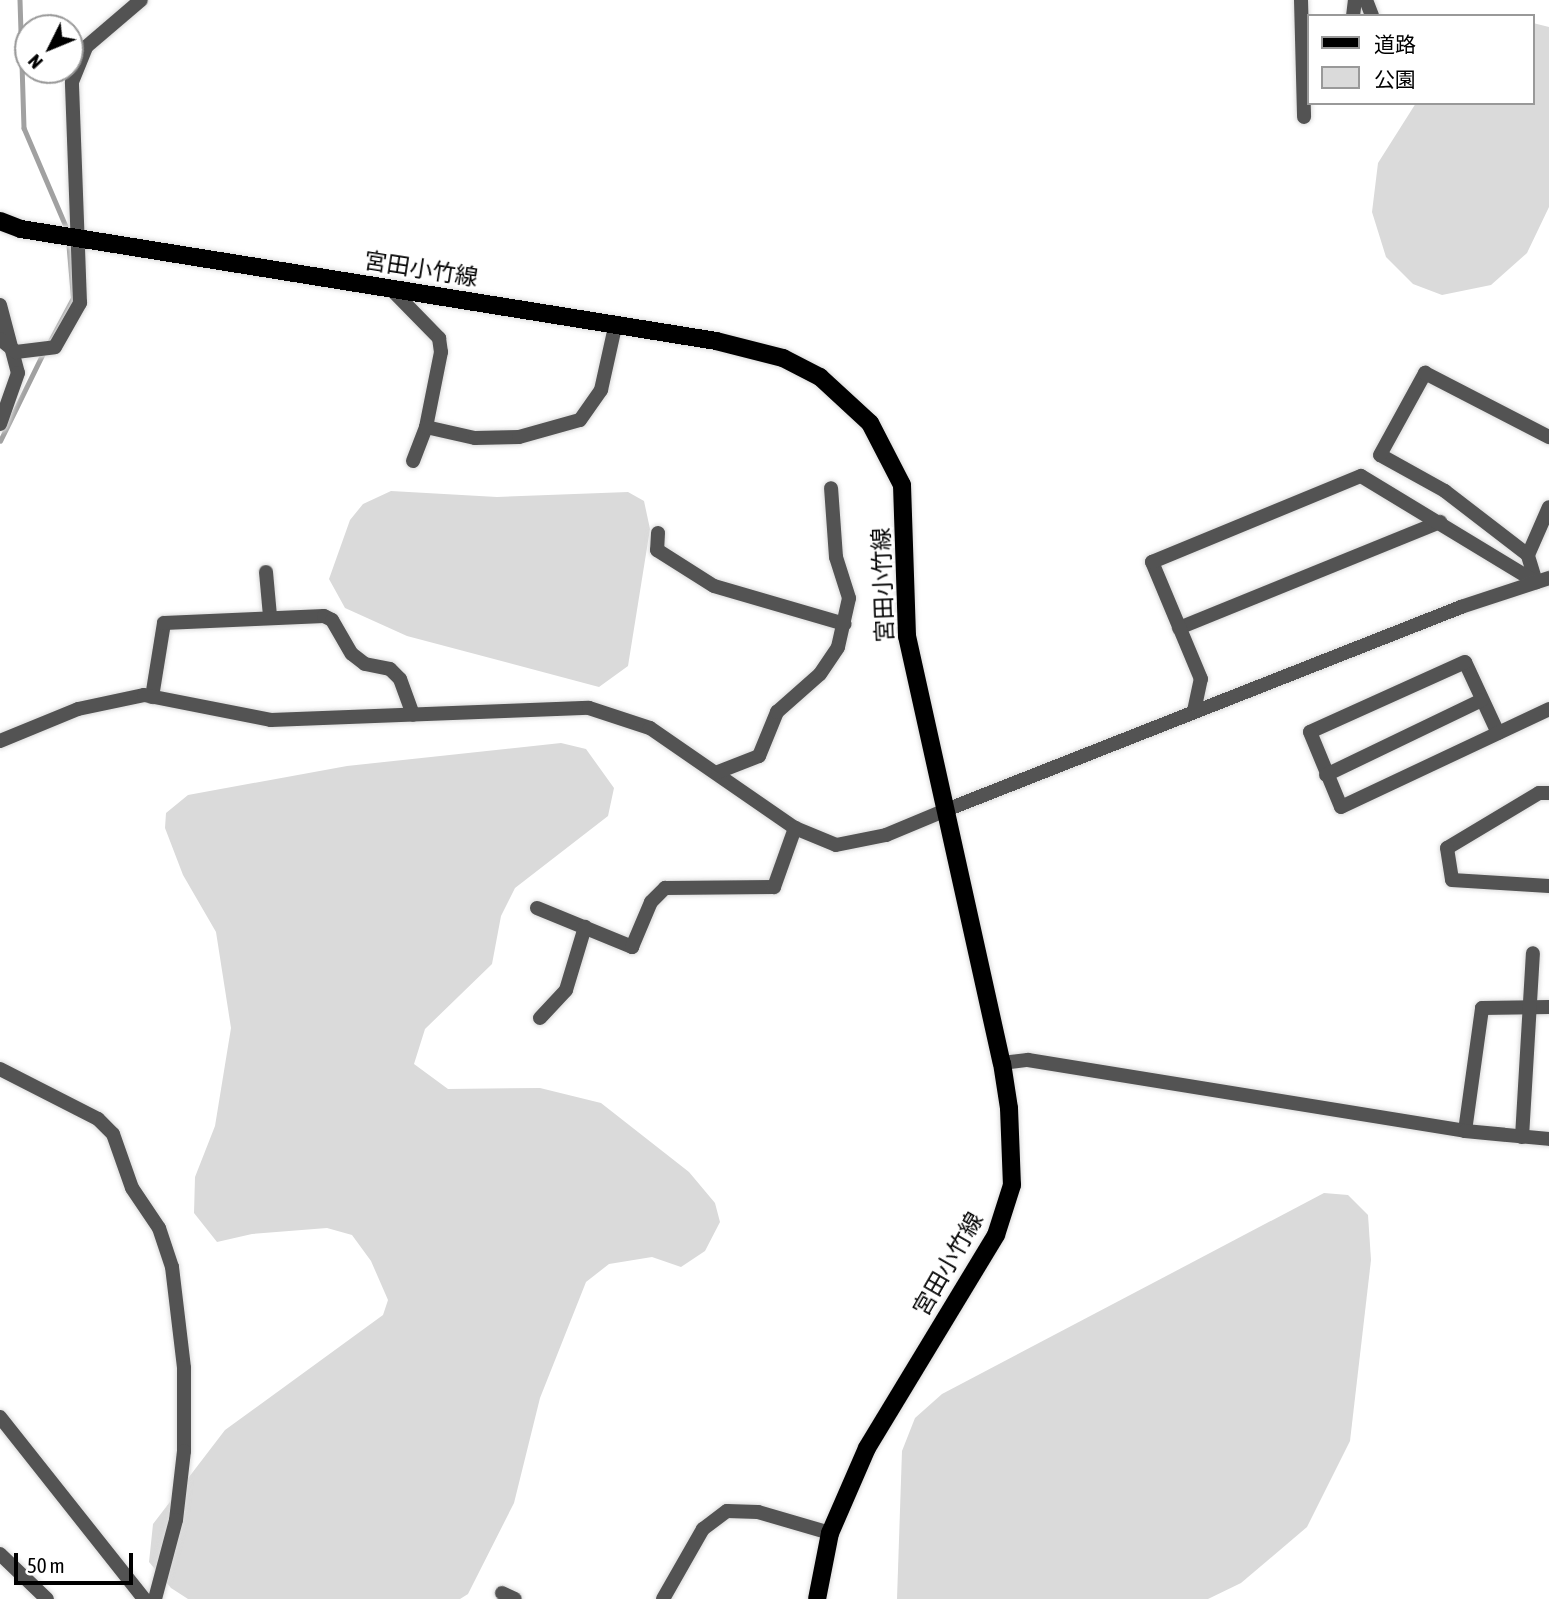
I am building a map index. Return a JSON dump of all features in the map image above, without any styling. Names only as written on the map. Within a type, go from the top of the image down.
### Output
[{"type":"main road","name":"宮田小竹線","points":[[0,221],[80,237],[615,327],[716,341],[783,358],[820,377],[870,423],[902,485],[907,636],[1002,1063],[1012,1152],[1007,1209],[996,1236],[867,1448],[830,1532],[817,1599]]},
{"type":"street","points":[[0,339],[16,352],[55,347],[80,303],[80,237],[72,82],[86,47],[141,0]]},
{"type":"street","points":[[1301,0],[1304,117]]},
{"type":"street","points":[[391,289],[439,338],[441,352],[426,427],[413,461]]},
{"type":"street","points":[[0,304],[16,352],[16,388],[0,424]]},
{"type":"street","points":[[426,427],[475,438],[519,438],[580,420],[601,390],[615,327]]},
{"type":"street","points":[[1545,582],[1528,555],[1445,491],[1380,455],[1425,373],[1549,437]]},
{"type":"street","points":[[1194,711],[1201,679],[1152,562],[1361,476],[1545,582]]},
{"type":"street","points":[[718,772],[759,756],[777,712],[821,674],[838,647],[849,598],[836,557],[831,488]]},
{"type":"street","points":[[1528,555],[1549,507]]},
{"type":"street","points":[[1179,628],[1440,522]]},
{"type":"street","points":[[658,533],[654,541],[657,550],[714,586],[845,624]]},
{"type":"street","points":[[266,572],[270,616]]},
{"type":"street","points":[[0,741],[78,709],[113,698],[152,697],[255,719],[589,708],[650,728],[718,772],[795,828],[836,845],[858,843],[1194,711],[1545,582]]},
{"type":"street","points":[[152,697],[164,623],[270,616],[324,616],[332,620],[352,654],[365,664],[390,668],[400,679],[413,715]]},
{"type":"street","points":[[1498,733],[1465,662],[1310,732],[1341,807],[1549,709]]},
{"type":"street","points":[[1326,775],[1482,699]]},
{"type":"street","points":[[1549,793],[1539,793],[1447,848],[1452,880],[1549,886]]},
{"type":"street","points":[[537,908],[632,947],[651,902],[666,888],[774,887],[795,828]]},
{"type":"street","points":[[540,1018],[566,990],[585,927]]},
{"type":"street","points":[[1522,1137],[1533,953]]},
{"type":"street","points":[[1465,1130],[1482,1008],[1549,1007]]},
{"type":"street","points":[[1002,1063],[1028,1060],[1465,1130],[1549,1139]]},
{"type":"street","points":[[0,1069],[98,1119],[113,1135],[132,1188],[159,1228],[172,1267],[184,1368],[184,1451],[176,1520],[155,1599]]},
{"type":"street","points":[[0,1417],[144,1599]]},
{"type":"street","points":[[663,1599],[702,1529],[727,1511],[758,1512],[830,1532]]},
{"type":"street","points":[[0,1554],[47,1599]]},
{"type":"green space","points":[[1535,24],[1549,27],[1549,207],[1527,253],[1491,285],[1442,295],[1413,284],[1386,257],[1372,212],[1378,163],[1415,105],[1535,105]]},
{"type":"green space","points":[[391,491],[497,497],[628,492],[644,501],[650,529],[628,666],[599,687],[407,636],[345,608],[329,579],[350,520],[363,504]]},
{"type":"green space","points":[[561,743],[586,749],[614,788],[608,816],[515,888],[501,916],[492,964],[425,1029],[414,1064],[448,1089],[540,1088],[601,1103],[689,1172],[715,1203],[720,1222],[705,1251],[681,1267],[652,1257],[609,1264],[586,1282],[540,1398],[514,1503],[468,1594],[460,1599],[188,1599],[171,1588],[149,1562],[153,1524],[225,1430],[383,1315],[388,1300],[371,1261],[352,1235],[327,1228],[252,1234],[217,1242],[194,1213],[195,1177],[215,1126],[231,1028],[216,932],[183,875],[165,828],[166,813],[188,795],[347,766]]},
{"type":"green space","points":[[1324,1193],[1348,1195],[1368,1215],[1371,1260],[1350,1441],[1307,1527],[1241,1583],[1208,1599],[897,1599],[902,1451],[915,1418],[942,1394]]},
{"type":"waterway","points":[[20,0],[24,128],[68,231]]},
{"type":"waterway","points":[[49,343],[73,298],[68,240]]},
{"type":"waterway","points":[[0,441],[44,351]]}]
